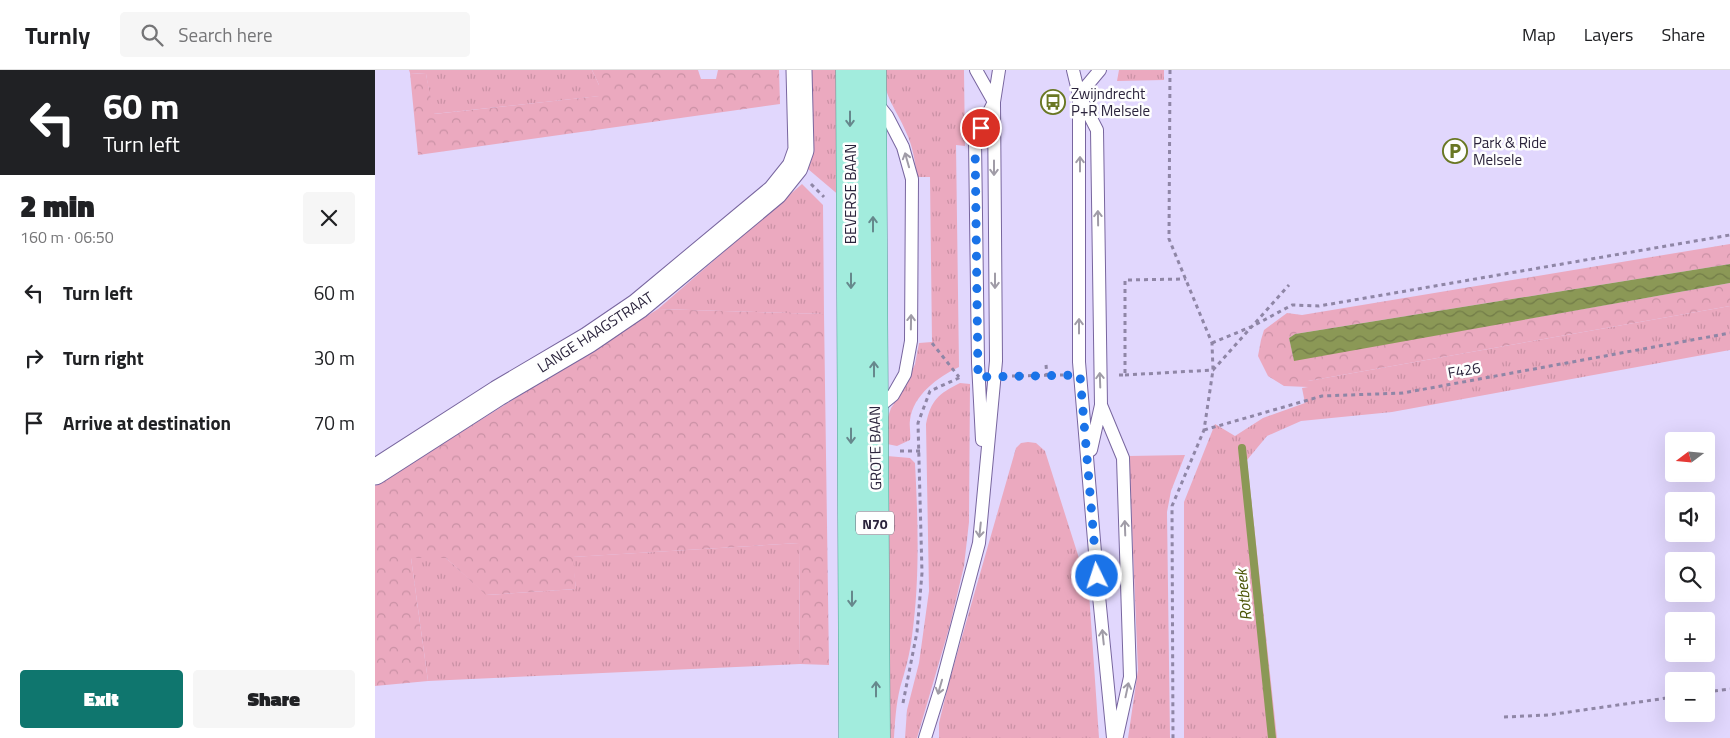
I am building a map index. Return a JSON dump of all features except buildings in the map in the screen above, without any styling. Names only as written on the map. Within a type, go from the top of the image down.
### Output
[{"type":"main road","name":"BEVERSE BAAN","points":[[850,70],[862,312]]},
{"type":"main road","name":"BEVERSE BAAN","points":[[862,312],[872,70]]},
{"type":"main road","name":"GROTE BAAN","points":[[862,312],[874,411],[876,738]]},
{"type":"main road","name":"GROTE BAAN","points":[[853,738],[862,312]]},
{"type":"street","name":"LANGE HAAGSTRAAT","points":[[375,472],[498,393],[587,340],[638,306],[775,192],[795,167],[801,150],[799,70]]},
{"type":"lane","points":[[925,738],[941,687],[979,543],[994,377],[994,102],[999,70]]},
{"type":"lane","points":[[1073,70],[1079,95],[1080,375],[1115,738]]},
{"type":"lane","points":[[1079,95],[1100,70]]},
{"type":"lane","points":[[978,72],[994,102]]},
{"type":"lane","points":[[1079,95],[1097,130],[1101,405],[1088,462]]},
{"type":"lane","points":[[872,97],[887,116],[903,147],[913,179],[911,341],[905,374],[893,395],[874,411]]},
{"type":"lane","points":[[985,481],[978,377],[975,140],[994,102]]},
{"type":"lane","points":[[1101,405],[1123,458],[1129,677],[1115,738]]},
{"type":"path","points":[[1170,70],[1169,239],[1211,343],[1213,370],[1204,430],[1172,506],[1173,738]]},
{"type":"path","points":[[1211,343],[1253,326],[1292,305],[1319,306],[1730,236]]},
{"type":"path","points":[[1125,374],[1125,280],[1185,279]]},
{"type":"path","points":[[1100,375],[1213,370],[1289,286]]},
{"type":"path","name":"F426","points":[[1204,430],[1321,396],[1403,393],[1730,333]]},
{"type":"path","points":[[932,342],[960,377]]},
{"type":"path","points":[[1047,365],[1047,376]]},
{"type":"path","points":[[994,377],[1080,375]]},
{"type":"path","points":[[902,708],[917,632],[922,573],[918,423],[930,391],[960,377],[978,377]]},
{"type":"path","points":[[1715,691],[1730,689]]},
{"type":"path","points":[[1504,717],[1548,715],[1665,698]]},
{"type":"green space","points":[[409,70],[592,70],[599,85],[600,96],[433,114],[426,74],[410,73]]},
{"type":"green space","points":[[592,70],[698,70],[701,79],[716,79],[718,70],[779,70],[780,104],[418,155],[410,73],[426,74],[434,114],[599,96],[599,85]]},
{"type":"green space","points":[[809,70],[840,70],[841,197],[808,169],[812,155]]},
{"type":"green space","points":[[883,70],[964,70],[965,146],[956,145],[959,367],[943,376],[921,395],[912,411],[910,440],[897,446],[887,444],[887,420],[891,408],[904,389],[915,364],[919,343],[932,342],[930,177],[917,177],[910,143],[888,96]]},
{"type":"green space","points":[[1119,70],[1164,70],[1164,80],[1117,81]]},
{"type":"green space","points":[[802,184],[823,205],[824,314],[658,309]]},
{"type":"green space","points":[[1730,244],[1730,264],[1295,334],[1289,338],[1294,360],[1730,283],[1730,306],[1308,381],[1308,387],[1284,386],[1268,376],[1258,356],[1264,330],[1287,313],[1302,315]]},
{"type":"green space","points":[[1730,306],[1730,350],[1392,412],[1301,421],[1267,436],[1247,460],[1277,738],[1184,738],[1184,502],[1215,424],[1235,436],[1263,418],[1305,403],[1302,388],[1308,387],[1308,381]]},
{"type":"green space","points":[[658,309],[824,314],[829,665],[800,664],[799,543],[573,557],[576,589],[486,595],[446,558],[411,558],[428,681],[375,686],[375,486]]},
{"type":"green space","points":[[960,383],[970,384],[969,522],[964,566],[950,625],[917,738],[905,738],[907,710],[919,663],[929,591],[926,424],[933,403],[941,394]]},
{"type":"green space","points":[[1021,443],[1036,443],[1045,451],[1089,593],[1099,738],[939,738],[939,723],[949,682],[1016,448]]},
{"type":"green space","points":[[1185,455],[1171,491],[1167,512],[1170,738],[1128,738],[1138,670],[1129,456]]},
{"type":"green space","points":[[887,456],[910,458],[915,463],[917,528],[915,615],[910,649],[900,688],[894,738],[887,738]]},
{"type":"green space","points":[[799,543],[800,664],[428,681],[411,558],[446,558],[487,595],[576,589],[572,557]]},
{"type":"water","points":[[1730,264],[1730,283],[1294,361],[1289,338],[1295,334]]},
{"type":"waterway","name":"Rotbeek","points":[[1242,448],[1272,738]]},
{"type":"place","name":"Zwijndrecht P+R Melsele","points":[[1053,102]]},
{"type":"place","name":"Park & Ride Melsele","points":[[1455,151]]},
{"type":"route","points":[[981,128],[975,140],[978,377],[1080,375],[1097,576]]}]
